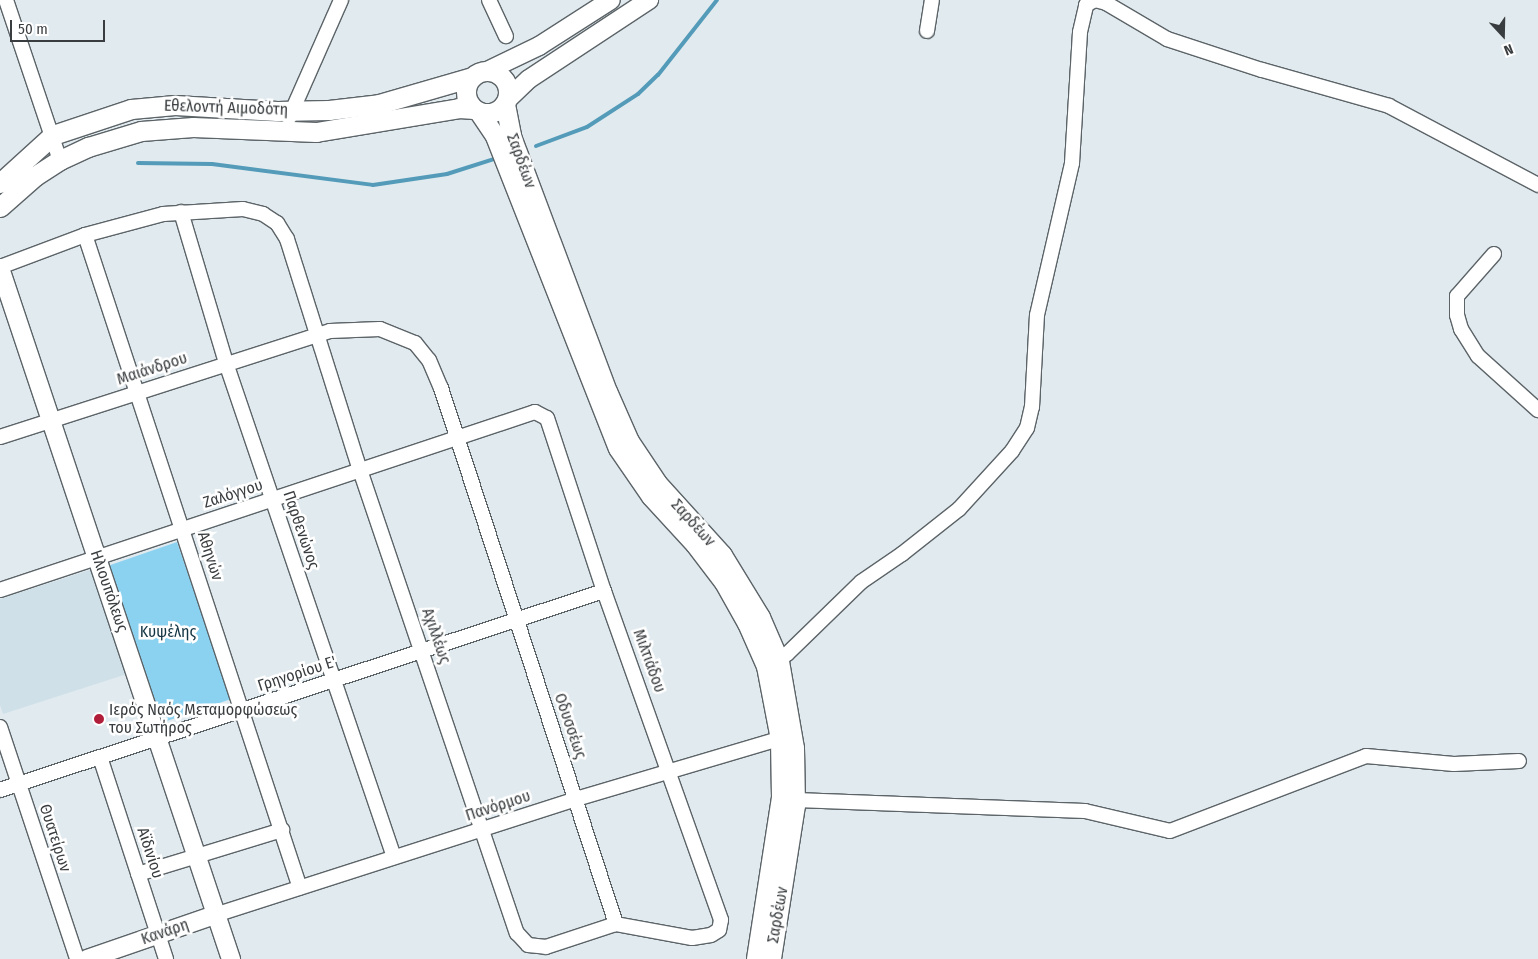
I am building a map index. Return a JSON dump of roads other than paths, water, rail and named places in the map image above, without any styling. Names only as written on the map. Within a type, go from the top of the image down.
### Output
[{"type":"main road","name":"Εθελοντή Αιμοδότη","points":[[0,183],[52,135],[118,112],[158,105],[291,111],[379,104],[480,74]]},
{"type":"main road","points":[[480,74],[502,77],[506,84],[506,102],[494,112],[477,111],[466,97],[468,83],[480,74]]},
{"type":"main road","name":"Σαρδέων","points":[[506,102],[515,146],[604,382],[629,441],[657,483],[722,556],[760,618],[772,663],[796,800],[771,959]]},
{"type":"main road","name":"Εθελοντή Αιμοδότη","points":[[0,207],[35,176],[60,160],[104,141],[157,129],[193,127],[285,132],[342,129],[459,108],[477,111]]},
{"type":"main road","name":"Σαρδέων","points":[[477,111],[496,136],[595,396],[618,448],[651,496],[695,544],[724,582],[772,663]]},
{"type":"main road","name":"Σαρδέων","points":[[756,959],[780,807],[786,737]]},
{"type":"street","points":[[6,0],[60,160]]},
{"type":"street","points":[[285,132],[291,111],[341,0]]},
{"type":"street","points":[[489,0],[506,36]]},
{"type":"street","name":"Εθελοντή Αιμοδότη","points":[[480,74],[539,46],[611,0]]},
{"type":"street","points":[[506,102],[529,79],[649,0]]},
{"type":"street","points":[[927,31],[932,0]]},
{"type":"street","points":[[772,663],[861,582],[902,554],[959,508],[1012,451],[1027,428],[1032,398],[1037,315],[1072,163],[1083,12],[1086,5],[1095,0],[1167,39],[1262,70],[1389,106],[1538,184]]},
{"type":"street","name":"Αχιλλέως","points":[[181,212],[253,210],[272,219],[284,233],[360,470],[517,933],[528,945],[554,946],[616,924]]},
{"type":"street","points":[[0,267],[85,235],[146,217],[181,212]]},
{"type":"street","name":"Παρθενώνος","points":[[181,212],[226,363],[394,857]]},
{"type":"street","name":"Αθηνών","points":[[85,235],[300,888]]},
{"type":"street","points":[[1494,254],[1457,296],[1457,315],[1461,329],[1478,356],[1538,410]]},
{"type":"street","name":"Ηλιουπόλεως","points":[[0,267],[159,738],[215,915],[231,959]]},
{"type":"street","name":"Μαιάνδρου","points":[[0,437],[316,334],[366,328],[394,332],[415,343],[435,372],[458,438]]},
{"type":"street","name":"Ζαλόγγου","points":[[0,590],[535,412]]},
{"type":"street","name":"Μιλτιάδου","points":[[535,412],[548,418],[604,591],[670,771],[721,920],[719,930],[711,935],[692,938],[616,924]]},
{"type":"street","name":"Οδυσσέως","points":[[458,438],[516,622],[616,924]]},
{"type":"street","name":"Γρηγορίου Ε'","points":[[0,790],[516,622],[604,591]]},
{"type":"street","name":"Θυατείρων","points":[[0,727],[77,959]]},
{"type":"street","name":"Πανόρμου","points":[[215,915],[576,799],[786,737]]},
{"type":"street","points":[[796,800],[1084,811],[1170,831],[1366,756],[1454,764],[1519,761]]},
{"type":"street","name":"Αϊδινίου","points":[[100,757],[166,959]]},
{"type":"street","points":[[138,874],[282,830]]},
{"type":"street","name":"Κανάρη","points":[[87,959],[215,915]]},
{"type":"waterway","points":[[536,146],[587,127],[638,94],[658,75],[717,0]]},
{"type":"waterway","points":[[138,163],[212,164],[373,185],[447,174],[494,159]]},
{"type":"place","name":"Ιερός Ναός Μεταμορφώσεως του Σωτήρος","points":[[99,719]]},
{"type":"park label","name":"Κυψέλης","points":[[168,632]]}]
